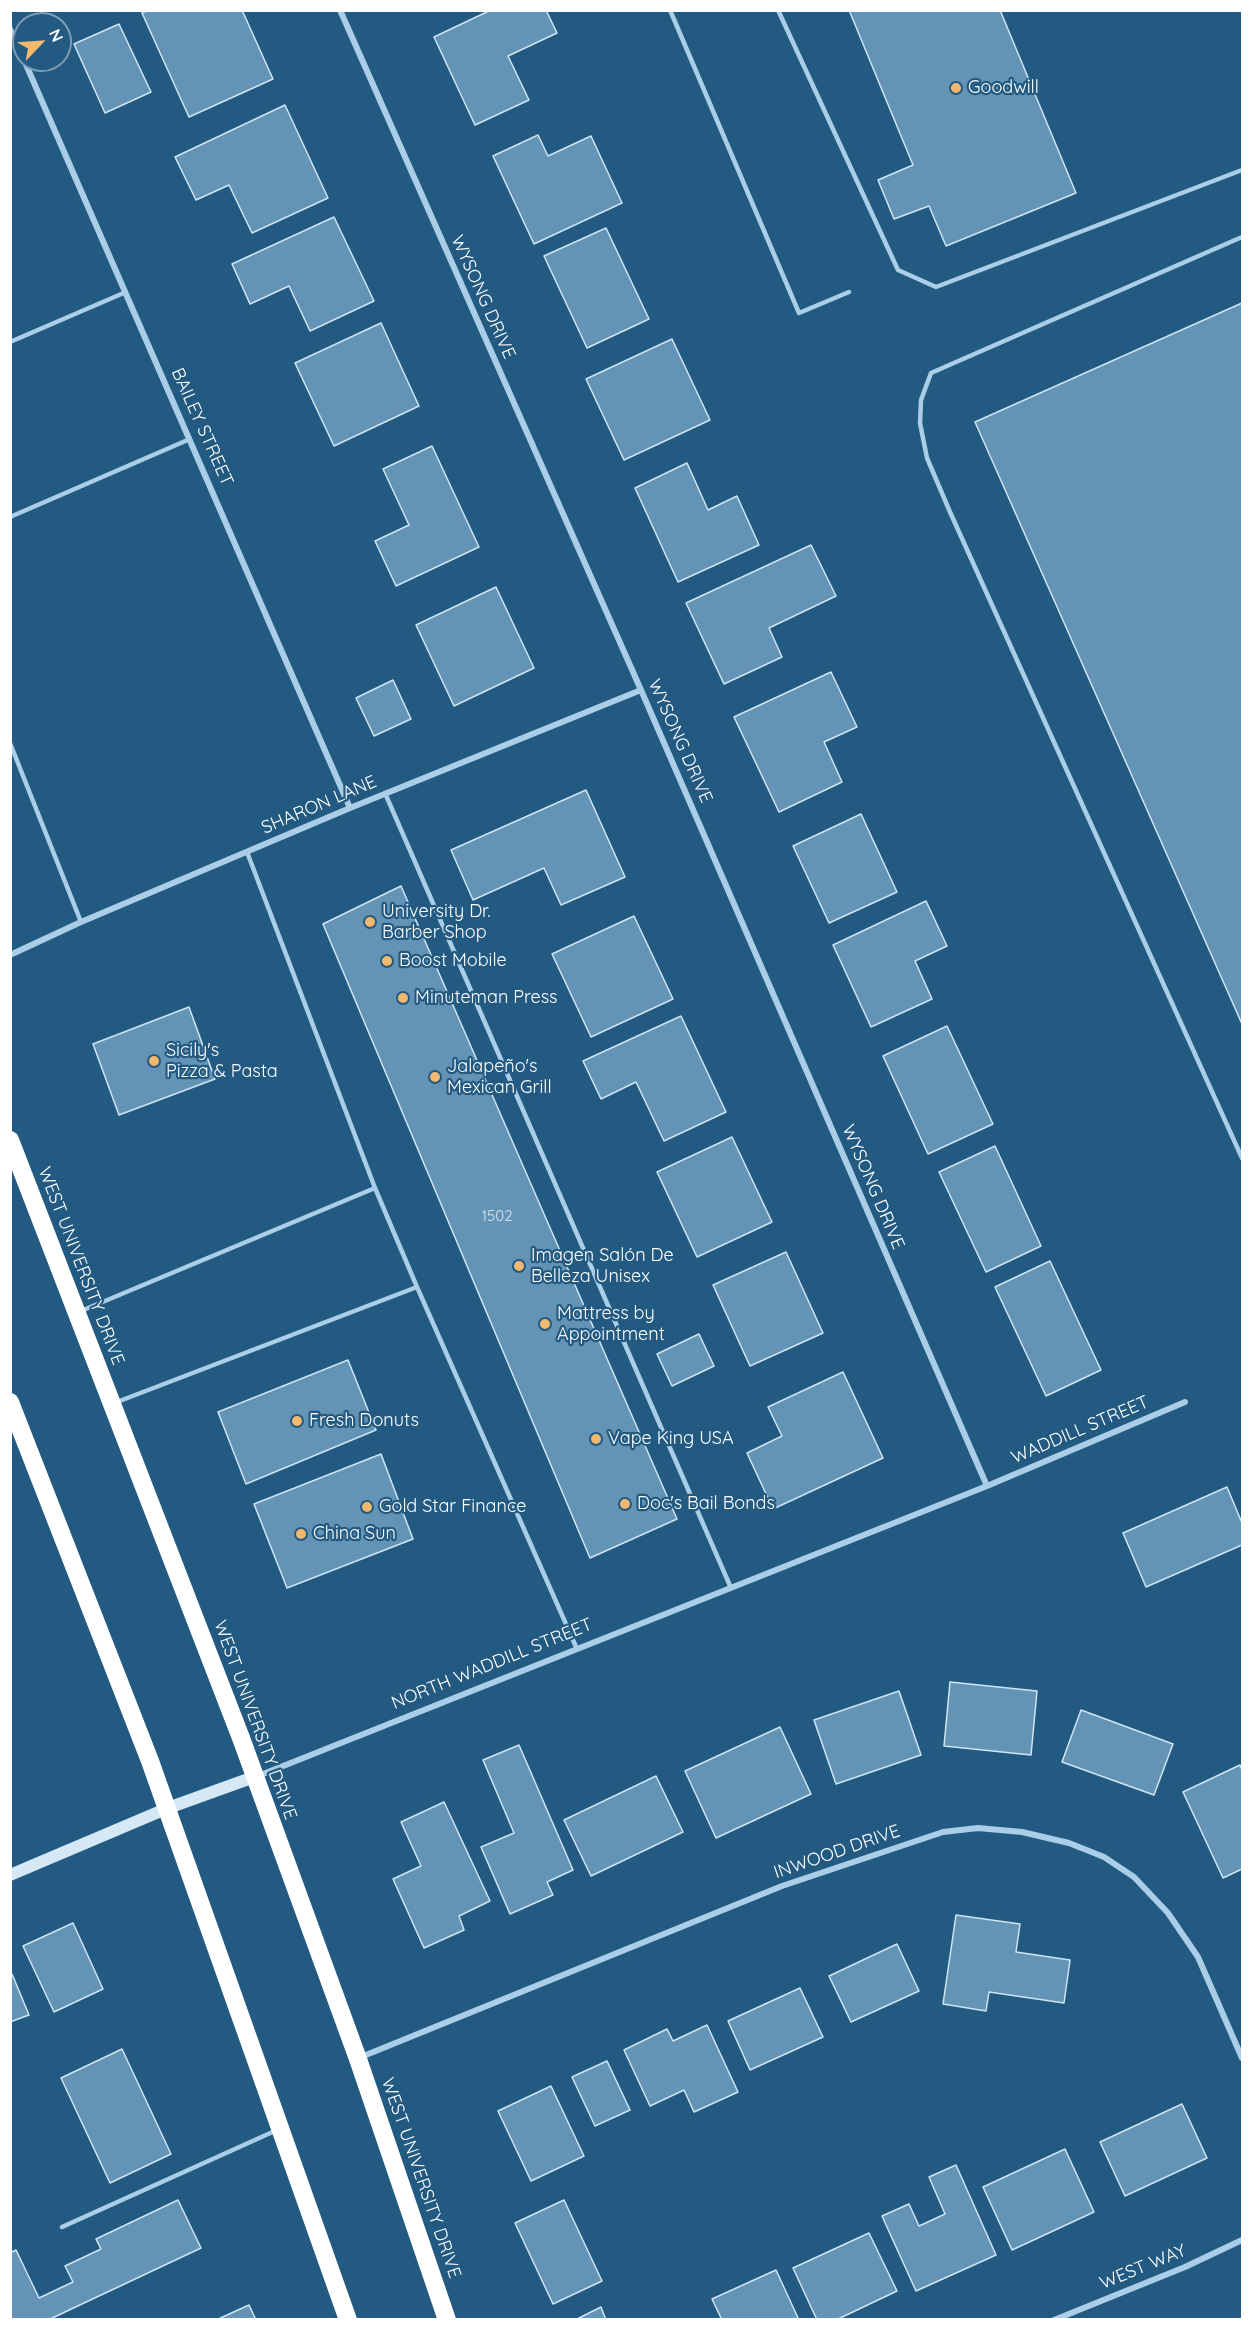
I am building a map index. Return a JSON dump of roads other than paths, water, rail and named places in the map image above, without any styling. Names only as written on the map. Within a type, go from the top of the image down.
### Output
[{"type":"highway","name":"WEST UNIVERSITY DRIVE","points":[[10,1140],[254,1777],[358,2059],[447,2319]]},
{"type":"highway","points":[[10,1402],[168,1808],[348,2319]]},
{"type":"street","name":"WYSONG DRIVE","points":[[340,10],[641,690],[987,1486]]},
{"type":"street","name":"BAILEY STREET","points":[[29,72],[350,808]]},
{"type":"street","name":"SHARON LANE","points":[[10,955],[81,921],[385,793],[641,690]]},
{"type":"street","name":"WADDILL STREET","points":[[987,1486],[1185,1402]]},
{"type":"street","name":"NORTH WADDILL STREET","points":[[10,1875],[168,1808],[254,1777],[987,1486]]},
{"type":"street","name":"INWOOD DRIVE","points":[[358,2059],[782,1886],[943,1832],[978,1828],[1022,1832],[1069,1843],[1104,1857],[1134,1877],[1168,1913],[1198,1956],[1242,2058]]},
{"type":"street","name":"WEST WAY","points":[[1054,2319],[1185,2267],[1242,2240]]},
{"type":"lane","points":[[670,10],[799,313],[849,292]]},
{"type":"lane","points":[[778,10],[898,270],[936,287],[1242,170]]},
{"type":"lane","points":[[1242,237],[931,373],[921,400],[920,423],[927,458],[950,512],[1242,1158]]},
{"type":"lane","points":[[10,342],[126,292]]},
{"type":"lane","points":[[10,517],[190,439]]},
{"type":"lane","points":[[10,743],[81,921]]},
{"type":"lane","points":[[385,793],[731,1587]]},
{"type":"lane","points":[[247,852],[375,1188],[577,1649]]},
{"type":"lane","points":[[77,1312],[375,1188]]},
{"type":"lane","points":[[111,1404],[417,1287]]},
{"type":"lane","points":[[62,2227],[282,2128]]},
{"type":"place","name":"Goodwill","points":[[956,88]]},
{"type":"place","name":"University Dr. Barber Shop","points":[[370,922]]},
{"type":"place","name":"Boost Mobile","points":[[387,961]]},
{"type":"place","name":"Minuteman Press","points":[[403,998]]},
{"type":"place","name":"Sicily's Pizza & Pasta","points":[[154,1061]]},
{"type":"place","name":"Jalapeño's Mexican Grill","points":[[435,1077]]},
{"type":"place","name":"Imagen Salón De Belleza Unisex","points":[[519,1266]]},
{"type":"place","name":"Mattress by Appointment","points":[[545,1324]]},
{"type":"place","name":"Fresh Donuts","points":[[297,1421]]},
{"type":"place","name":"Vape King USA","points":[[596,1439]]},
{"type":"place","name":"Doc's Bail Bonds","points":[[625,1504]]},
{"type":"place","name":"Gold Star Finance","points":[[367,1507]]},
{"type":"place","name":"China Sun","points":[[301,1534]]}]
